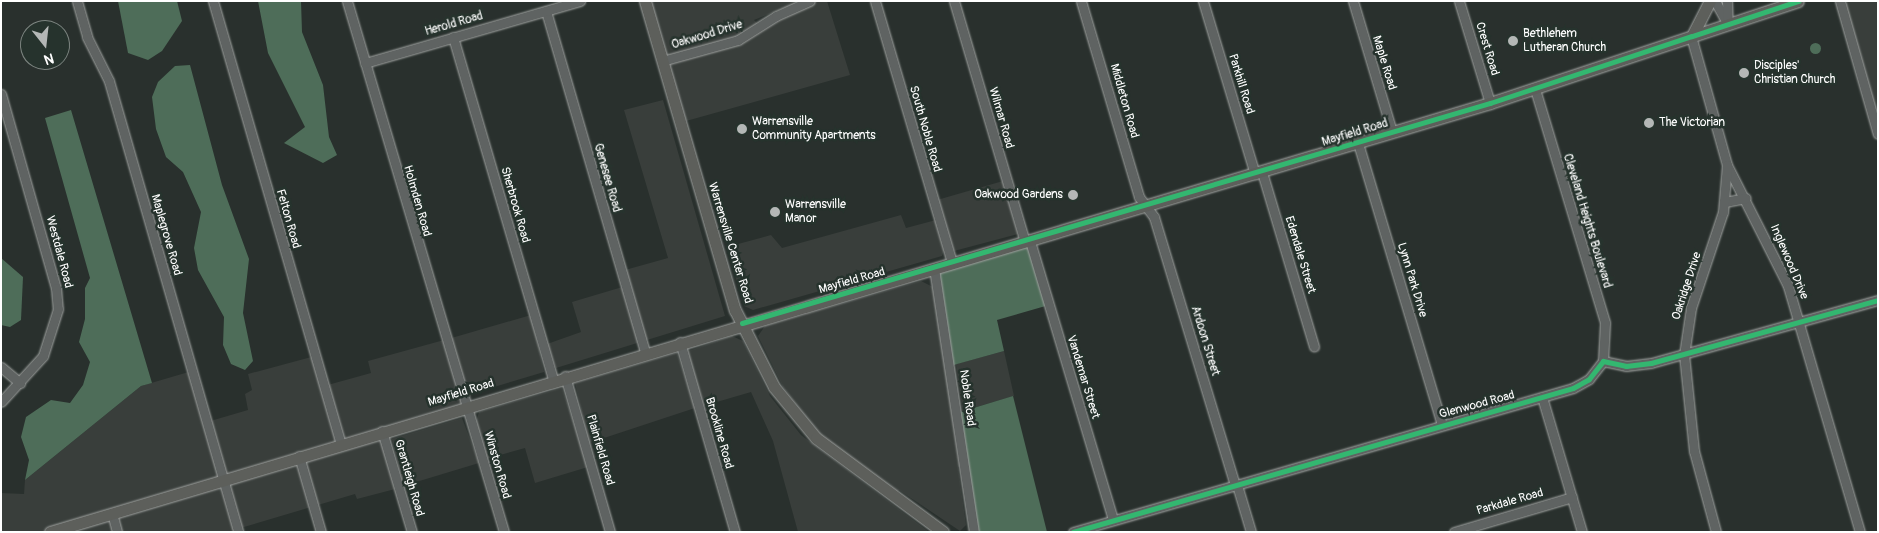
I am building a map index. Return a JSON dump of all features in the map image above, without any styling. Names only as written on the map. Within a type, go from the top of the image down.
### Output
[{"type":"main road","name":"Warrensville Center Road","points":[[645,1],[742,323],[774,387],[806,428],[943,532]]},
{"type":"main road","points":[[1691,36],[1710,1]]},
{"type":"main road","name":"Mayfield Road","points":[[50,532],[742,323],[1027,242],[1490,103],[1798,1]]},
{"type":"street","name":"Maplegrove Road","points":[[77,1],[87,37],[109,80],[238,532]]},
{"type":"street","name":"Felton Road","points":[[213,1],[341,444]]},
{"type":"street","name":"Holmden Road","points":[[348,1],[464,407]]},
{"type":"street","name":"Herold Road","points":[[365,63],[580,1]]},
{"type":"street","name":"Oakwood Drive","points":[[662,61],[738,40],[776,16],[810,1]]},
{"type":"street","name":"South Noble Road","points":[[875,1],[952,263]]},
{"type":"street","name":"Wilmar Road","points":[[954,1],[1027,242]]},
{"type":"street","name":"Middleton Road","points":[[1081,1],[1139,197],[1146,206]]},
{"type":"street","name":"Parkhill Road","points":[[1203,1],[1258,173]]},
{"type":"street","name":"Maple Road","points":[[1353,1],[1392,132]]},
{"type":"street","name":"Crest Road","points":[[1459,1],[1490,103]]},
{"type":"street","points":[[1715,1],[1728,24]]},
{"type":"street","points":[[1727,1],[1728,24]]},
{"type":"street","points":[[1840,1],[1878,134]]},
{"type":"street","name":"Genesee Road","points":[[546,11],[645,352]]},
{"type":"street","name":"Inglewood Drive","points":[[1691,36],[1728,165],[1780,266],[1800,322],[1860,532]]},
{"type":"street","name":"Sherbrook Road","points":[[454,38],[553,380]]},
{"type":"street","name":"Cleveland Heights Boulevard","points":[[1536,89],[1604,323],[1603,361]]},
{"type":"street","name":"Westdale Road","points":[[1,94],[58,299],[50,344],[20,382],[1,402]]},
{"type":"street","name":"Lynn Park Drive","points":[[1358,143],[1442,424]]},
{"type":"street","name":"Oakridge Drive","points":[[1716,532],[1694,451],[1684,355],[1689,314],[1725,202],[1728,165]]},
{"type":"street","name":"Edendale Street","points":[[1258,173],[1314,346]]},
{"type":"street","points":[[1725,202],[1746,198]]},
{"type":"street","name":"Ardoon Street","points":[[1146,206],[1154,217],[1251,532]]},
{"type":"street","name":"Vandemar Street","points":[[1027,242],[1113,520]]},
{"type":"street","name":"Noble Road","points":[[934,268],[973,527]]},
{"type":"street","points":[[1603,361],[1639,365],[1684,355],[1878,300]]},
{"type":"street","name":"Brookline Road","points":[[680,342],[735,532]]},
{"type":"street","name":"Glenwood Road","points":[[1073,532],[1442,424],[1542,397],[1582,384],[1603,361]]},
{"type":"street","points":[[1,367],[20,382]]},
{"type":"street","name":"Plainfield Road","points":[[565,376],[610,532]]},
{"type":"street","points":[[1542,397],[1582,532]]},
{"type":"street","name":"Winston Road","points":[[464,407],[504,532]]},
{"type":"street","name":"Grantleigh Road","points":[[382,431],[412,532]]},
{"type":"street","points":[[299,456],[321,532]]},
{"type":"street","name":"Parkdale Road","points":[[1454,532],[1572,497]]},
{"type":"street","points":[[112,513],[117,532]]},
{"type":"street","points":[[965,532],[973,527]]},
{"type":"shaded area","points":[[645,1],[802,1],[754,20],[761,27],[810,1],[827,1],[850,75],[679,123]]},
{"type":"shaded area","points":[[1847,1],[1878,1],[1878,116],[1846,7]]},
{"type":"shaded area","points":[[663,100],[725,316],[556,368],[547,344],[581,332],[572,302],[629,285],[625,270],[668,258],[624,110]]},
{"type":"shaded area","points":[[1003,181],[1018,234],[954,251],[937,200]]},
{"type":"shaded area","points":[[901,215],[906,228],[936,220],[944,250],[942,256],[753,310],[744,306],[727,247],[771,235],[782,248]]},
{"type":"shaded area","points":[[921,281],[933,287],[964,465],[958,467],[966,525],[960,531],[899,490],[894,496],[830,448],[783,387],[758,336],[765,326]]},
{"type":"shaded area","points":[[531,315],[544,372],[467,395],[448,339]]},
{"type":"shaded area","points":[[732,336],[743,341],[770,396],[801,435],[929,532],[798,532],[773,441],[751,392],[703,406],[688,351]]},
{"type":"shaded area","points":[[444,340],[464,407],[382,431],[399,488],[357,499],[355,494],[227,532],[1,532],[1,493],[24,494],[25,480],[141,386],[192,371],[207,422],[248,410],[245,394],[252,390],[248,374],[315,356],[324,386],[371,373],[368,361]]},
{"type":"shaded area","points":[[1004,351],[1014,396],[963,411],[956,364]]},
{"type":"shaded area","points":[[677,353],[695,408],[589,443],[575,383]]},
{"type":"shaded area","points":[[562,388],[588,467],[535,483],[525,448],[486,459],[476,422],[479,412]]},
{"type":"shaded area","points":[[462,418],[479,463],[403,486],[392,439]]},
{"type":"green space","points":[[118,1],[177,1],[182,21],[162,51],[148,60],[128,53]]},
{"type":"green space","points":[[258,1],[301,1],[302,32],[323,85],[329,137],[337,155],[323,163],[284,143],[305,127],[268,53]]},
{"type":"green space","points":[[1815,42],[1821,48],[1815,54],[1809,48]]},
{"type":"green space","points":[[190,65],[222,185],[249,259],[243,313],[253,361],[245,370],[231,364],[223,345],[224,317],[198,270],[194,248],[201,212],[183,172],[166,157],[156,129],[152,97],[158,82],[175,66]]},
{"type":"green space","points":[[71,110],[152,383],[141,386],[25,480],[29,460],[21,437],[26,417],[51,400],[70,403],[83,385],[90,362],[79,342],[85,319],[85,288],[90,278],[45,118]]},
{"type":"green space","points":[[1030,241],[1049,305],[997,320],[1004,351],[950,366],[934,268]]},
{"type":"green space","points":[[1,258],[23,277],[21,320],[10,327],[1,325]]},
{"type":"green space","points":[[1013,396],[1047,532],[974,532],[957,413]]},
{"type":"cycle path","points":[[1692,36],[1798,1]]},
{"type":"cycle path","points":[[742,323],[1490,103],[1691,36]]},
{"type":"cycle path","points":[[1073,532],[1573,388],[1589,379],[1603,361],[1626,366],[1651,363],[1878,300]]},
{"type":"place","name":"Bethlehem Lutheran Church","points":[[1513,41]]},
{"type":"place","name":"Disciples' Christian Church","points":[[1744,73]]},
{"type":"place","name":"The Victorian","points":[[1649,123]]},
{"type":"place","name":"Warrensville Community Apartments","points":[[742,129]]},
{"type":"place","name":"Oakwood Gardens","points":[[1073,195]]},
{"type":"place","name":"Warrensville Manor","points":[[775,212]]}]
